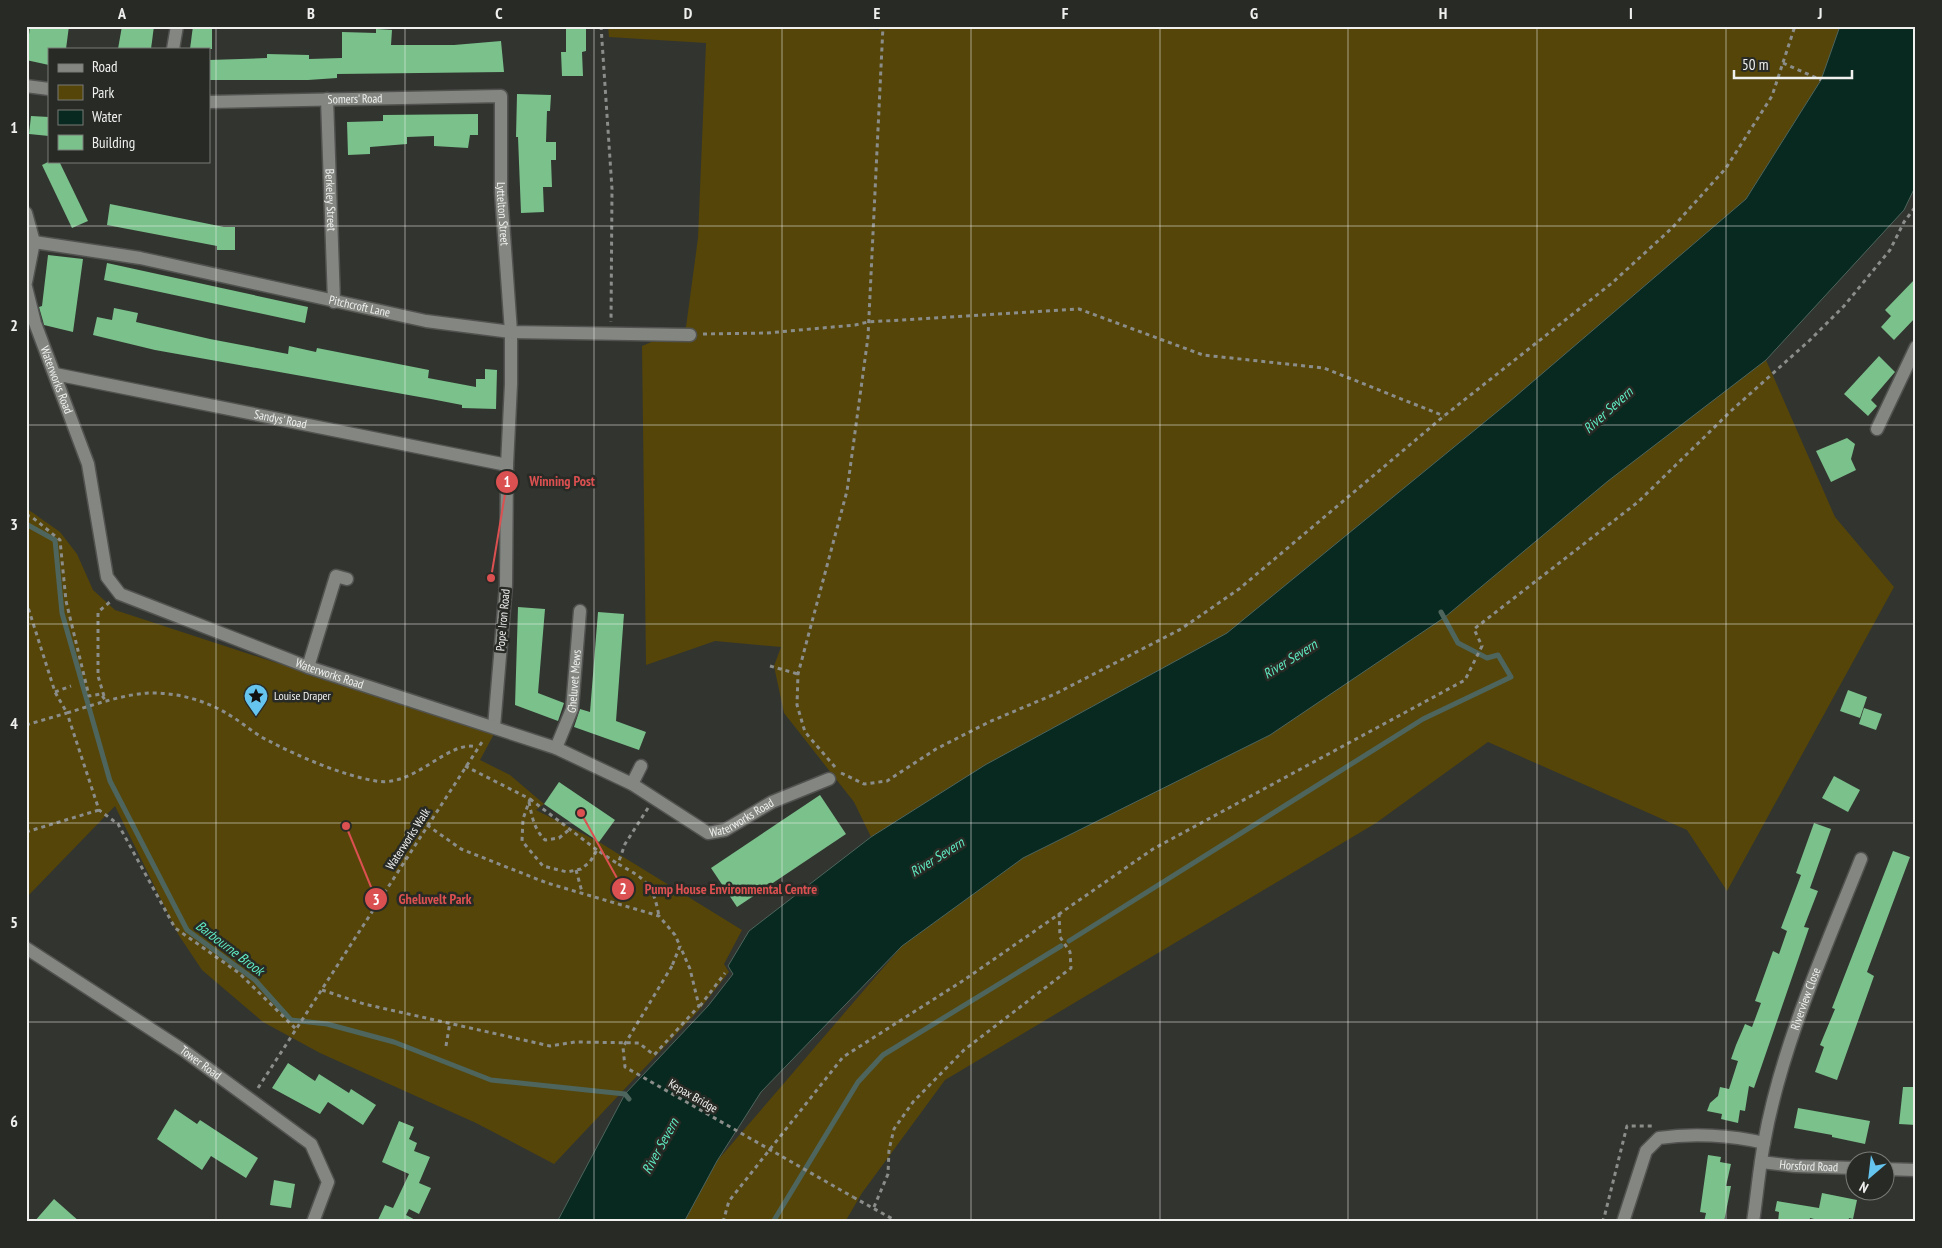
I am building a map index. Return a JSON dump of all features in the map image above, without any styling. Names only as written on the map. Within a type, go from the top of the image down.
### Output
[{"type":"street","points":[[173,48],[176,26]]},
{"type":"street","points":[[26,86],[48,89]]},
{"type":"street","name":"Somers' Road","points":[[210,102],[501,96]]},
{"type":"street","name":"Lyttelton Street","points":[[501,96],[501,193],[511,332]]},
{"type":"street","name":"Berkeley Street","points":[[327,99],[334,302]]},
{"type":"street","points":[[26,212],[34,242],[26,282]]},
{"type":"street","name":"Pitchcroft Lane","points":[[34,242],[140,258],[426,321],[511,332],[690,335]]},
{"type":"street","name":"Waterworks Road","points":[[26,287],[35,323],[88,464],[107,577],[120,594],[308,667],[556,748],[632,784],[655,797],[708,833],[725,830],[772,802],[829,779]]},
{"type":"street","name":"Pope Iron Road","points":[[494,727],[506,585],[511,332]]},
{"type":"street","points":[[1877,429],[1916,347]]},
{"type":"street","name":"Sandys' Road","points":[[55,374],[507,465]]},
{"type":"street","points":[[308,667],[336,576],[347,579]]},
{"type":"street","name":"Gheluvet Mews","points":[[556,748],[572,709],[580,611]]},
{"type":"street","points":[[632,784],[641,766]]},
{"type":"street","name":"Riverview Close","points":[[1753,1222],[1764,1143],[1782,1072],[1822,956],[1861,859]]},
{"type":"street","name":"Tower Road","points":[[26,948],[183,1050],[311,1144],[328,1182],[315,1216]]},
{"type":"street","points":[[1623,1222],[1646,1151],[1659,1138],[1677,1135],[1749,1140],[1764,1143]]},
{"type":"street","name":"Horsford Road","points":[[1761,1162],[1795,1166],[1844,1168]]},
{"type":"street","points":[[1894,1169],[1916,1170]]},
{"type":"path","points":[[602,26],[612,189],[611,333]]},
{"type":"path","points":[[883,26],[868,322],[847,491],[798,674],[797,705],[805,732],[841,773],[864,784],[887,781],[936,749],[989,722],[1055,694],[1181,629],[1239,589],[1444,416],[1612,283],[1672,228],[1726,168],[1772,96],[1795,26]]},
{"type":"path","points":[[1783,64],[1821,80]]},
{"type":"path","points":[[723,1222],[729,1201],[843,1057],[964,980],[1153,849],[1465,680],[1482,646],[1474,629],[1638,502],[1732,410],[1844,306],[1890,250],[1904,222],[1916,206]]},
{"type":"path","points":[[690,335],[767,333],[855,325],[868,322],[1079,309],[1203,355],[1324,368],[1444,416]]},
{"type":"path","points":[[26,515],[32,517],[60,540],[66,601],[89,696],[101,694],[106,701]]},
{"type":"path","points":[[106,701],[98,676],[98,612],[120,594]]},
{"type":"path","points":[[26,602],[54,692],[67,713],[99,810],[118,824],[174,928],[239,973],[297,1030]]},
{"type":"path","points":[[770,666],[798,674]]},
{"type":"path","points":[[54,692],[71,686]]},
{"type":"path","points":[[26,725],[106,701],[148,693],[178,696],[204,702],[230,715],[267,740],[290,751],[377,781],[399,779],[427,767],[451,751],[469,745],[476,747]]},
{"type":"path","name":"Waterworks Walk","points":[[250,1100],[297,1030],[476,747],[494,727]]},
{"type":"path","points":[[464,766],[530,800],[618,864],[639,875],[655,892],[659,916],[675,935],[690,969],[700,1006]]},
{"type":"path","points":[[618,864],[625,844],[655,797]]},
{"type":"path","points":[[530,800],[533,822],[539,834],[545,840],[559,838],[570,829]]},
{"type":"path","points":[[530,800],[523,819],[522,841],[543,866],[567,872],[576,870],[590,862],[598,850]]},
{"type":"path","points":[[26,832],[99,810]]},
{"type":"path","points":[[427,825],[461,849],[546,883],[659,916]]},
{"type":"path","points":[[576,870],[582,893]]},
{"type":"path","points":[[898,1222],[874,1207],[888,1174],[888,1150],[894,1129],[913,1102],[964,1050],[1071,968],[1070,952],[1060,937],[1059,913]]},
{"type":"path","name":"Kepax Bridge","points":[[680,946],[672,966],[623,1048],[625,1067],[853,1197],[874,1207]]},
{"type":"path","points":[[322,990],[364,1004],[550,1046],[574,1042],[640,1043],[654,1055],[700,1006],[725,973]]},
{"type":"path","points":[[446,1046],[450,1022]]},
{"type":"green space","points":[[608,26],[818,26],[879,30],[879,26],[1840,26],[1821,80],[1746,199],[1509,402],[1227,633],[985,765],[871,837],[854,802],[784,713],[774,666],[781,647],[715,641],[646,665],[642,346],[686,327],[698,238],[706,43],[609,37]]},
{"type":"green space","points":[[1766,360],[1835,517],[1894,587],[1727,891],[1687,830],[1488,742],[1376,823],[945,1080],[862,1193],[845,1222],[684,1222],[717,1161],[902,946],[1023,858],[1270,735]]},
{"type":"green space","points":[[26,508],[60,532],[77,554],[93,590],[115,610],[494,734],[480,760],[510,775],[544,804],[536,810],[599,842],[742,930],[724,964],[729,972],[700,1009],[554,1164],[476,1123],[320,1053],[263,1022],[202,970],[178,934],[115,806],[26,898]]},
{"type":"water","name":"River Severn","points":[[1840,26],[1916,26],[1916,185],[1904,210],[1766,360],[1608,481],[1445,617],[1270,735],[1023,858],[902,946],[761,1092],[717,1161],[684,1222],[557,1222],[625,1094],[708,1006],[733,974],[728,966],[749,931],[871,837],[985,765],[1227,633],[1509,402],[1746,199],[1821,80]]},
{"type":"building","points":[[30,26],[69,26],[66,48],[48,48],[48,65],[26,60]]},
{"type":"building","points":[[122,26],[154,26],[151,48],[118,48]]},
{"type":"building","points":[[193,26],[212,26],[212,49],[190,48]]},
{"type":"building","points":[[566,26],[586,26],[586,51],[582,52],[583,76],[562,76],[561,52],[566,52]]},
{"type":"building","points":[[376,29],[392,30],[391,45],[454,45],[501,41],[504,72],[337,74],[337,78],[308,80],[210,80],[210,60],[267,58],[267,54],[309,55],[309,59],[342,58],[342,32],[376,33]]},
{"type":"building","points":[[517,94],[551,95],[550,111],[547,111],[546,142],[556,142],[556,160],[551,160],[552,187],[543,187],[544,212],[521,213],[518,137],[516,137]]},
{"type":"building","points":[[478,114],[478,135],[470,135],[468,148],[434,146],[434,136],[407,137],[407,144],[370,147],[370,154],[348,155],[347,122],[383,121],[383,115]]},
{"type":"building","points":[[31,116],[48,117],[48,136],[29,134]]},
{"type":"building","points":[[48,162],[59,162],[88,221],[72,228],[42,165]]},
{"type":"building","points":[[110,204],[224,227],[235,227],[235,250],[217,250],[217,246],[107,225]]},
{"type":"building","points":[[48,255],[83,259],[73,332],[44,325],[39,307],[42,306]]},
{"type":"building","points":[[107,263],[308,307],[305,323],[104,280]]},
{"type":"building","points":[[1916,278],[1916,317],[1894,340],[1881,327],[1891,316],[1885,310]]},
{"type":"building","points":[[114,308],[138,313],[136,322],[210,339],[288,354],[289,346],[316,352],[317,348],[429,370],[428,378],[476,387],[476,379],[485,379],[485,369],[497,370],[496,409],[462,408],[462,405],[155,350],[93,335],[97,317],[112,320]]},
{"type":"building","points":[[1879,356],[1895,372],[1871,400],[1877,406],[1868,416],[1844,394]]},
{"type":"building","points":[[1847,438],[1855,444],[1851,459],[1856,470],[1831,482],[1816,451]]},
{"type":"building","points":[[518,607],[545,609],[538,693],[564,703],[558,721],[515,705]]},
{"type":"building","points":[[598,612],[624,614],[616,721],[646,732],[639,750],[574,727],[580,709],[590,712]]},
{"type":"building","points":[[1848,690],[1867,697],[1860,718],[1840,711]]},
{"type":"building","points":[[1864,708],[1882,714],[1876,730],[1859,724]]},
{"type":"building","points":[[1834,776],[1860,790],[1848,812],[1822,798]]},
{"type":"building","points":[[559,782],[615,820],[599,842],[544,804]]},
{"type":"building","points":[[820,795],[846,834],[737,907],[711,868]]},
{"type":"building","points":[[1814,823],[1831,829],[1810,888],[1818,891],[1804,927],[1809,928],[1754,1088],[1749,1086],[1745,1111],[1740,1110],[1738,1123],[1721,1119],[1722,1114],[1707,1111],[1710,1103],[1718,1096],[1720,1087],[1729,1089],[1738,1061],[1731,1059],[1736,1045],[1745,1024],[1752,1027],[1761,1003],[1755,1001],[1773,951],[1779,954],[1787,931],[1781,928],[1801,875],[1796,873]]},
{"type":"building","points":[[1893,851],[1910,857],[1867,972],[1874,976],[1837,1080],[1815,1072],[1824,1047],[1820,1045],[1835,1009],[1832,1008]]},
{"type":"building","points":[[288,1063],[315,1081],[319,1074],[349,1093],[351,1089],[376,1105],[363,1125],[328,1102],[320,1114],[272,1088]]},
{"type":"building","points":[[1903,1087],[1916,1087],[1916,1125],[1899,1124]]},
{"type":"building","points":[[1798,1108],[1870,1121],[1865,1144],[1832,1137],[1832,1135],[1794,1128]]},
{"type":"building","points":[[175,1109],[197,1124],[200,1120],[258,1158],[246,1178],[211,1156],[202,1170],[157,1139]]},
{"type":"building","points":[[399,1121],[414,1127],[409,1139],[417,1143],[414,1151],[430,1157],[419,1183],[431,1188],[419,1214],[409,1209],[406,1215],[419,1222],[377,1222],[385,1205],[393,1208],[409,1174],[382,1162]]},
{"type":"building","points":[[1708,1155],[1721,1157],[1720,1162],[1731,1164],[1726,1186],[1731,1186],[1724,1222],[1704,1222],[1706,1213],[1700,1212]]},
{"type":"building","points":[[274,1180],[295,1184],[291,1208],[270,1205]]},
{"type":"building","points":[[1822,1193],[1844,1197],[1844,1200],[1857,1200],[1853,1219],[1849,1218],[1848,1222],[1826,1222],[1810,1218],[1809,1222],[1778,1222],[1779,1212],[1775,1211],[1777,1201],[1819,1208]]},
{"type":"building","points":[[54,1199],[80,1222],[34,1222]]},
{"type":"waterway","name":"Barbourne Brook","points":[[26,524],[55,540],[62,613],[110,781],[187,930],[255,980],[291,1020],[327,1024],[394,1042],[491,1080],[625,1094],[629,1099]]},
{"type":"waterway","points":[[1069,941],[1423,719],[1511,677],[1498,655],[1487,658],[1458,643],[1441,612]]},
{"type":"waterway","points":[[773,1222],[858,1082],[883,1055],[1061,946]]},
{"type":"place","name":"Winning Post","points":[[491,578]]},
{"type":"place","name":"Louise Draper","points":[[256,717]]},
{"type":"place","name":"Pump House Environmental Centre","points":[[581,813]]},
{"type":"place","name":"Gheluvelt Park","points":[[346,826]]}]
